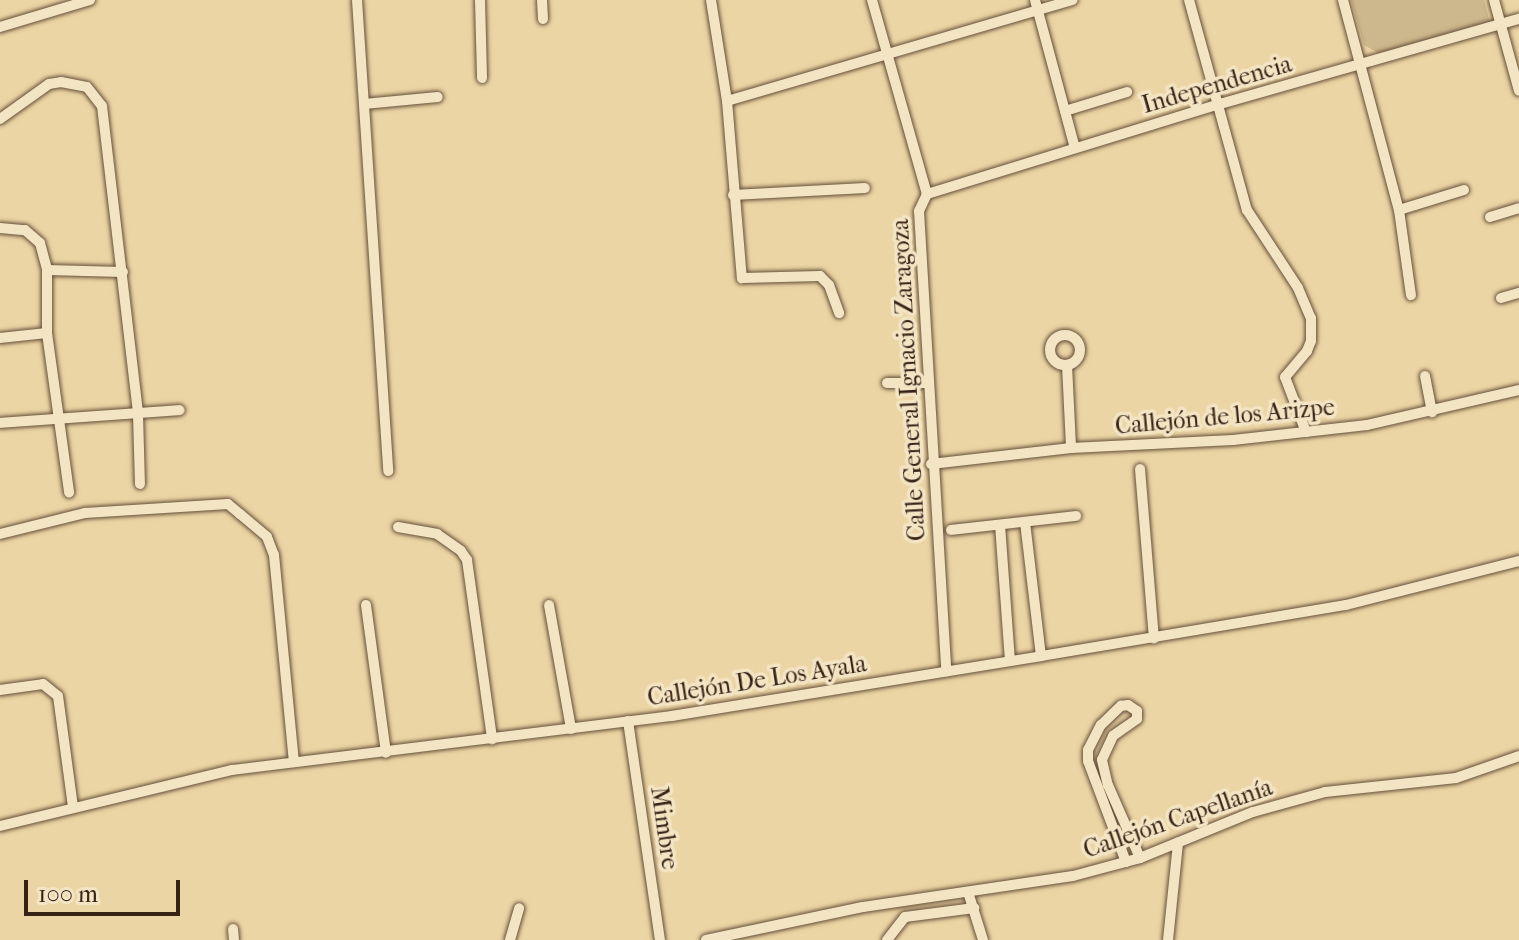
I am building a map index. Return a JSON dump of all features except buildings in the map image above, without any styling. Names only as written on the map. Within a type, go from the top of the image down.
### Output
[{"type":"street","points":[[0,27],[90,0]]},
{"type":"street","points":[[357,0],[388,471]]},
{"type":"street","points":[[480,0],[482,78]]},
{"type":"street","points":[[542,0],[543,19]]},
{"type":"street","points":[[711,0],[727,101],[742,278],[820,276],[829,285],[839,313]]},
{"type":"street","name":"Calle General Ignacio Zaragoza","points":[[872,0],[927,194],[919,211],[931,464],[946,671]]},
{"type":"street","points":[[727,101],[888,57],[1036,5],[1073,0]]},
{"type":"street","points":[[1189,0],[1247,210],[1298,288],[1311,318],[1311,341],[1307,351],[1285,377],[1306,432]]},
{"type":"street","points":[[1343,0],[1399,210],[1411,295]]},
{"type":"street","points":[[1494,0],[1519,91]]},
{"type":"street","points":[[1036,5],[1075,148]]},
{"type":"street","name":"Independencia","points":[[927,194],[1220,104],[1519,19]]},
{"type":"street","points":[[0,119],[49,84],[75,83],[87,87],[96,96],[106,122],[138,414],[140,484]]},
{"type":"street","points":[[1065,111],[1127,92]]},
{"type":"street","points":[[364,104],[438,97]]},
{"type":"street","points":[[733,195],[865,188]]},
{"type":"street","points":[[1399,210],[1464,190]]},
{"type":"street","points":[[1490,217],[1519,208]]},
{"type":"street","points":[[0,228],[25,230],[36,237],[47,270],[47,333],[69,492]]},
{"type":"street","points":[[47,270],[123,272]]},
{"type":"street","points":[[1501,298],[1519,293]]},
{"type":"street","points":[[0,338],[47,333]]},
{"type":"street","points":[[1067,365],[1071,448]]},
{"type":"street","points":[[1425,376],[1432,412]]},
{"type":"street","points":[[887,383],[929,383]]},
{"type":"street","name":"Callejón de los Arizpe","points":[[931,464],[1071,448],[1233,440],[1367,425],[1519,390]]},
{"type":"street","points":[[0,423],[180,410]]},
{"type":"street","points":[[1140,469],[1154,638]]},
{"type":"street","points":[[0,534],[85,513],[228,504],[267,537],[274,555],[294,762]]},
{"type":"street","points":[[951,530],[1076,516]]},
{"type":"street","points":[[1025,522],[1041,656]]},
{"type":"street","points":[[1000,525],[1010,661]]},
{"type":"street","points":[[398,527],[437,534],[467,560],[492,739]]},
{"type":"street","name":"Callejón De Los Ayala","points":[[0,826],[194,777],[628,721],[1154,638],[1346,605],[1519,561]]},
{"type":"street","points":[[366,605],[386,753]]},
{"type":"street","points":[[549,605],[571,729]]},
{"type":"street","points":[[0,690],[43,684],[58,696],[73,807]]},
{"type":"street","points":[[1126,862],[1117,824],[1102,760],[1113,736],[1136,723],[1137,711],[1128,705],[1121,706],[1101,725],[1088,750],[1089,769],[1117,824],[1140,858]]},
{"type":"street","name":"Mimbre","points":[[628,721],[660,940]]},
{"type":"street","name":"Callejón Capellanía","points":[[706,940],[783,921],[1073,876],[1140,858],[1253,812],[1325,792],[1456,778],[1519,756]]},
{"type":"street","points":[[1168,940],[1178,843]]},
{"type":"street","points":[[968,892],[983,940]]},
{"type":"street","points":[[510,940],[519,908]]},
{"type":"street","points":[[887,940],[905,917],[974,908]]},
{"type":"shaded area","points":[[1351,0],[1484,0],[1490,22],[1380,54],[1364,45]]}]
